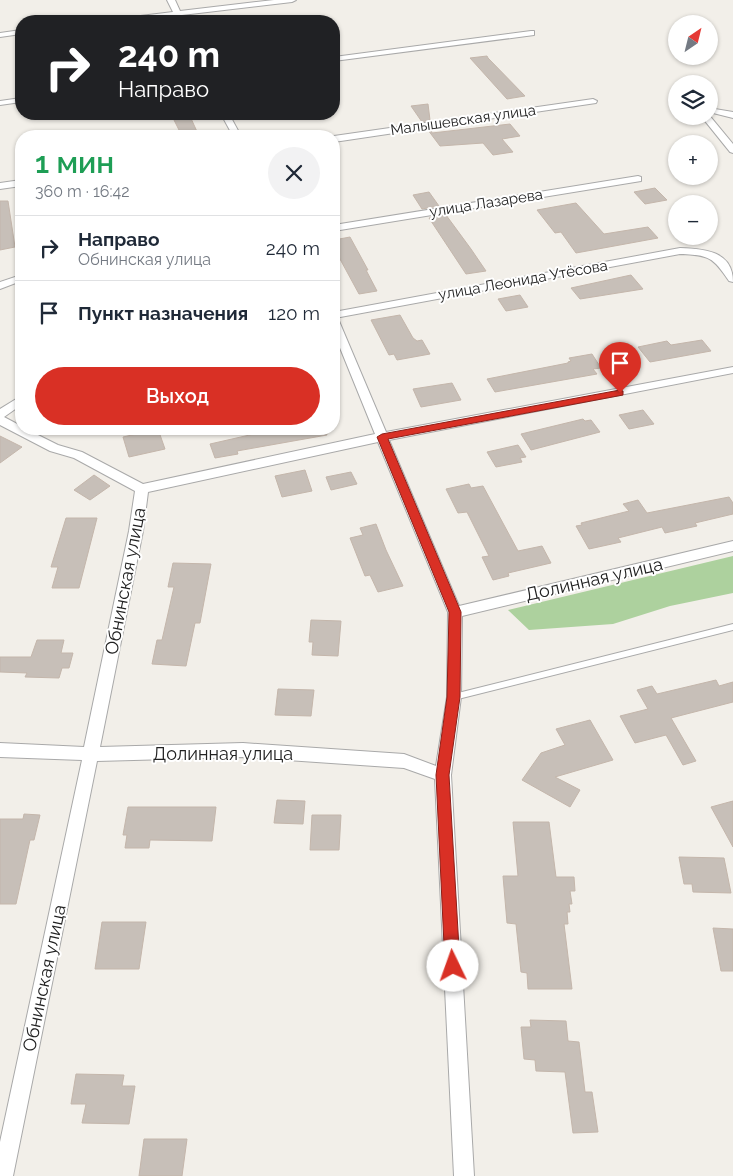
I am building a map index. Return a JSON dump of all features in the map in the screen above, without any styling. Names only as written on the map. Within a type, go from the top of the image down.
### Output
[{"type":"street","points":[[171,0],[178,15]]},
{"type":"street","points":[[198,15],[291,0]]},
{"type":"street","points":[[0,35],[15,33]]},
{"type":"street","points":[[340,58],[531,33]]},
{"type":"street","points":[[0,103],[15,101]]},
{"type":"street","name":"Малышевская улица","points":[[340,138],[593,101]]},
{"type":"street","points":[[718,112],[733,115]]},
{"type":"street","points":[[713,125],[731,147]]},
{"type":"street","points":[[731,147],[730,136],[733,134]]},
{"type":"street","name":"улица Лазарева","points":[[340,227],[638,179]]},
{"type":"street","points":[[0,186],[15,184]]},
{"type":"street","name":"улица Леонида Утёсова","points":[[340,314],[680,251],[712,254],[721,259],[733,279]]},
{"type":"street","points":[[0,286],[15,280]]},
{"type":"street","points":[[340,335],[455,612],[454,697],[443,775],[464,1176]]},
{"type":"street","name":"Обнинская улица","points":[[3,1176],[136,531],[142,489],[382,437],[733,370]]},
{"type":"street","points":[[0,415],[15,404]]},
{"type":"street","points":[[0,420],[15,428]]},
{"type":"street","points":[[29,435],[54,448],[78,455],[142,489]]},
{"type":"street","name":"Долинная улица","points":[[455,612],[733,546]]},
{"type":"street","name":"Долинная улица","points":[[0,750],[90,754],[243,750],[404,760],[443,775]]},
{"type":"lane","points":[[454,697],[733,627]]},
{"type":"green space","points":[[733,556],[733,593],[670,606],[613,624],[529,630],[508,610]]},
{"type":"building","points":[[487,56],[525,96],[507,99],[470,58]]},
{"type":"building","points":[[428,104],[430,120],[422,122],[411,106]]},
{"type":"building","points":[[174,120],[192,120],[196,130],[179,130]]},
{"type":"building","points":[[510,124],[520,136],[502,139],[513,152],[493,155],[483,143],[440,146],[428,130],[431,129],[432,133]]},
{"type":"building","points":[[655,188],[667,200],[645,204],[634,192]]},
{"type":"building","points":[[429,192],[439,206],[422,209],[413,195]]},
{"type":"building","points":[[0,201],[8,201],[15,247],[0,250]]},
{"type":"building","points":[[576,203],[604,234],[648,227],[658,238],[576,253],[561,232],[555,233],[537,210]]},
{"type":"building","points":[[446,215],[486,271],[466,274],[429,218]]},
{"type":"building","points":[[350,237],[377,291],[359,294],[340,259],[340,239]]},
{"type":"building","points":[[631,275],[643,289],[580,299],[571,288]]},
{"type":"building","points":[[520,295],[528,307],[506,311],[498,299]]},
{"type":"building","points":[[400,315],[413,338],[417,341],[422,340],[430,354],[397,360],[394,354],[389,355],[371,320]]},
{"type":"building","points":[[702,340],[711,351],[650,362],[638,347],[667,341],[671,345]]},
{"type":"building","points":[[592,354],[601,368],[593,369],[597,374],[495,392],[487,379],[568,363],[571,361],[569,358]]},
{"type":"building","points":[[452,383],[461,400],[421,407],[413,389]]},
{"type":"building","points":[[643,410],[654,424],[629,429],[619,415]]},
{"type":"building","points":[[583,419],[585,421],[591,420],[600,432],[531,450],[521,434]]},
{"type":"building","points":[[132,435],[160,435],[165,449],[129,457],[123,437]]},
{"type":"building","points":[[250,435],[327,435],[237,451],[238,454],[215,458],[210,444]]},
{"type":"building","points":[[0,436],[22,447],[0,463]]},
{"type":"building","points":[[518,445],[526,457],[520,458],[522,462],[496,467],[487,452]]},
{"type":"building","points":[[305,470],[312,491],[282,497],[275,476]]},
{"type":"building","points":[[351,472],[357,484],[331,490],[326,477]]},
{"type":"building","points":[[94,475],[110,486],[90,500],[74,490]]},
{"type":"building","points":[[469,484],[471,488],[483,486],[518,551],[542,546],[551,563],[508,573],[509,576],[493,580],[482,557],[489,556],[467,512],[458,513],[446,489]]},
{"type":"building","points":[[729,497],[733,503],[733,514],[695,523],[697,526],[665,533],[662,527],[618,538],[621,542],[589,549],[576,526],[582,525],[581,523],[629,511],[623,504],[638,500],[647,513]]},
{"type":"building","points":[[66,518],[97,518],[79,588],[52,588],[58,567],[51,567]]},
{"type":"building","points":[[376,524],[403,586],[378,592],[370,575],[365,576],[350,538],[363,535],[360,528]]},
{"type":"building","points":[[173,563],[211,564],[200,623],[195,623],[186,666],[152,664],[157,640],[162,640],[174,587],[168,587]]},
{"type":"building","points":[[311,620],[341,621],[338,656],[312,655],[313,642],[309,642]]},
{"type":"building","points":[[37,640],[64,640],[61,653],[73,653],[69,668],[62,668],[59,678],[25,677],[27,673],[0,672],[0,657],[31,657]]},
{"type":"building","points":[[716,680],[719,686],[733,682],[733,702],[671,718],[696,761],[683,765],[666,735],[635,743],[620,716],[648,709],[637,690],[652,686],[657,694]]},
{"type":"building","points":[[278,689],[314,690],[311,716],[275,715]]},
{"type":"building","points":[[590,720],[613,760],[555,777],[580,790],[570,807],[522,780],[541,753],[565,745],[556,729]]},
{"type":"building","points":[[277,800],[305,801],[303,824],[274,823]]},
{"type":"building","points":[[733,801],[733,847],[711,807]]},
{"type":"building","points":[[128,807],[216,807],[212,841],[150,840],[149,848],[125,848],[127,835],[123,835]]},
{"type":"building","points":[[24,814],[40,815],[34,840],[30,840],[16,904],[0,904],[0,819],[23,819]]},
{"type":"building","points":[[312,815],[341,815],[339,850],[310,850]]},
{"type":"building","points":[[513,822],[549,822],[556,877],[574,877],[575,891],[570,891],[572,904],[569,904],[570,912],[567,912],[568,924],[564,924],[572,989],[528,989],[527,973],[521,972],[516,924],[507,923],[503,876],[518,876]]},
{"type":"building","points":[[679,857],[724,858],[731,893],[693,892],[692,884],[684,884]]},
{"type":"building","points":[[102,922],[146,922],[139,969],[95,969]]},
{"type":"building","points":[[713,928],[733,929],[733,971],[721,971]]},
{"type":"building","points":[[530,1020],[566,1021],[568,1041],[579,1042],[585,1092],[592,1092],[598,1132],[573,1133],[565,1072],[536,1071],[535,1060],[524,1059],[521,1027],[531,1027]]},
{"type":"building","points":[[76,1074],[124,1075],[122,1086],[135,1086],[129,1124],[82,1123],[86,1104],[71,1104]]},
{"type":"building","points":[[144,1139],[187,1139],[182,1176],[139,1176]]},
{"type":"route","points":[[453,966],[443,775],[454,697],[455,612],[382,437],[620,393]]}]
